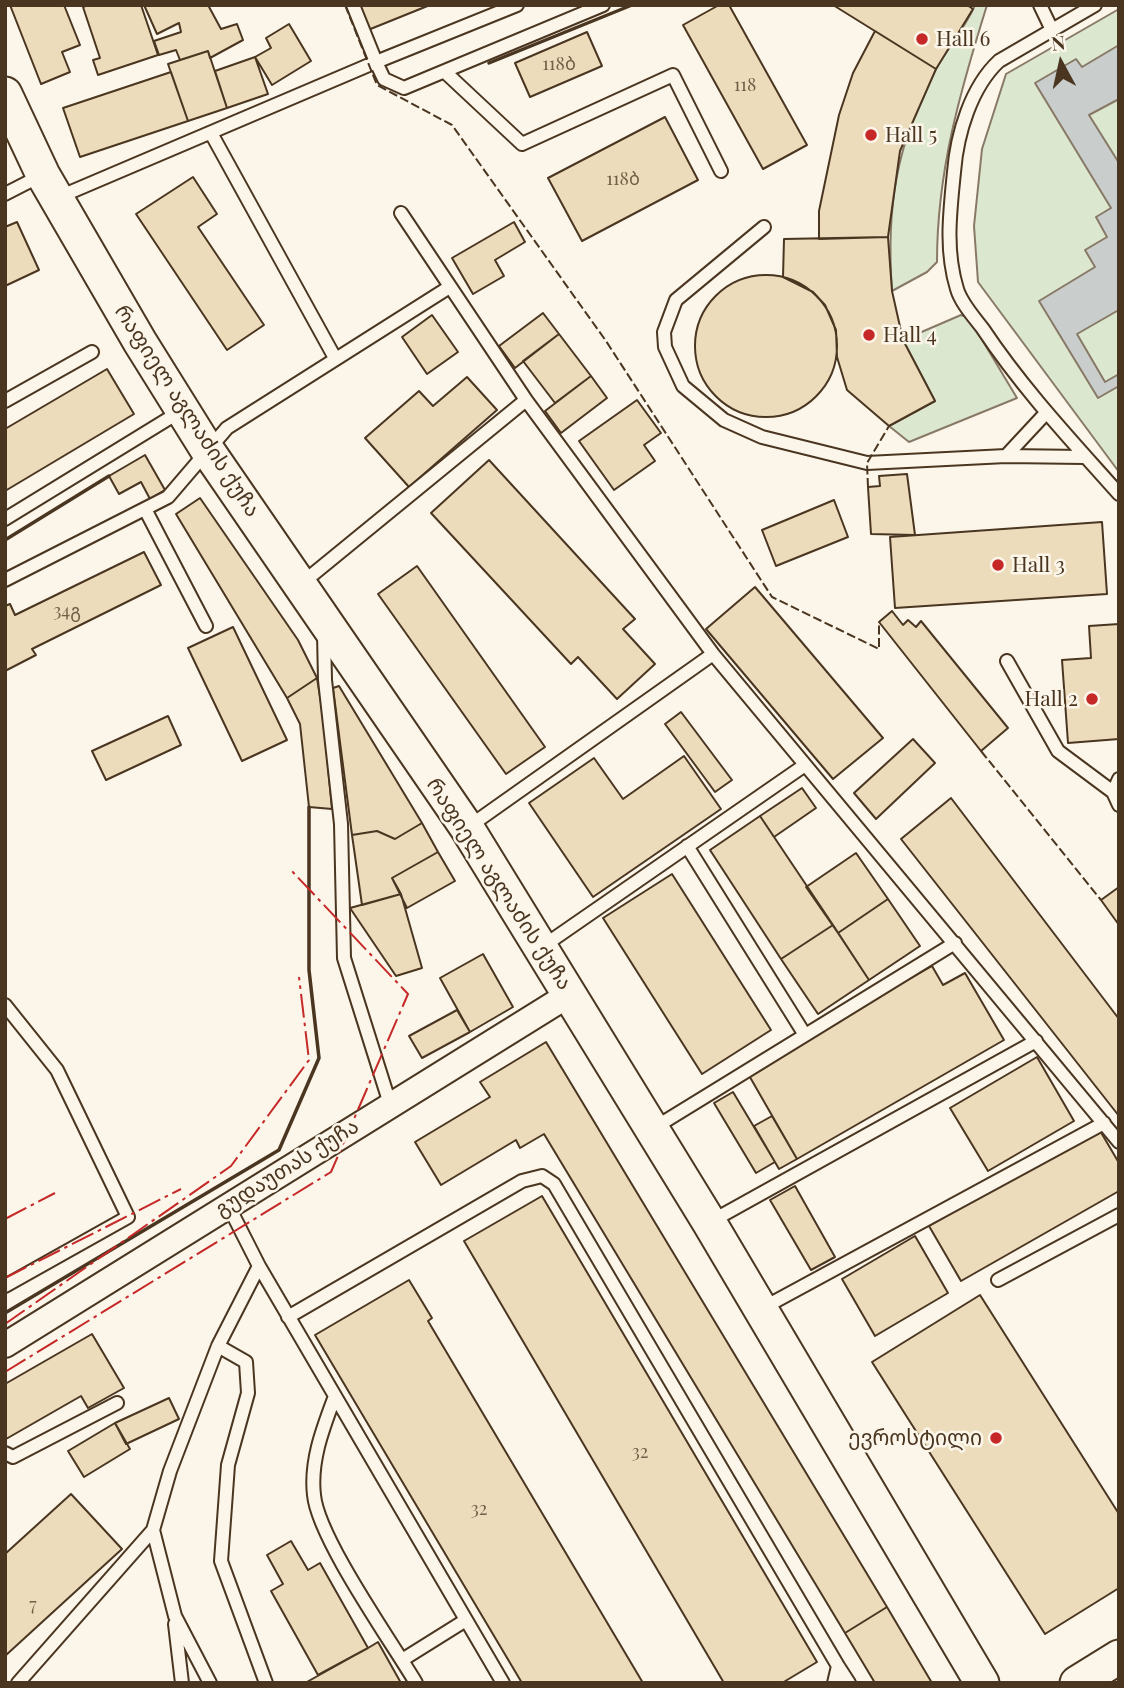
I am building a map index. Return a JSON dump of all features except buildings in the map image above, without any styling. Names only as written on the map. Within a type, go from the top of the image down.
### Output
[{"type":"street","name":"რაფიელ აგლაძის ქუჩა","points":[[5,94],[49,186],[182,411],[467,828],[709,1222],[982,1683]]},
{"type":"street","name":"გუდაუთას ქუჩა","points":[[5,1345],[570,994]]},
{"type":"street","points":[[1079,1682],[1119,1657]]},
{"type":"lane","points":[[354,5],[384,79],[404,88],[603,5]]},
{"type":"lane","points":[[5,194],[49,186],[211,133],[517,5]]},
{"type":"lane","points":[[1040,5],[1052,30]]},
{"type":"lane","points":[[1095,5],[999,61],[986,73],[963,123],[955,160],[949,223],[949,259],[957,292],[1046,413],[1119,494]]},
{"type":"lane","points":[[445,72],[522,144],[673,75],[721,171]]},
{"type":"lane","points":[[211,133],[335,358]]},
{"type":"lane","points":[[401,213],[526,400],[713,654],[1119,1142]]},
{"type":"lane","points":[[764,227],[676,300],[664,332],[665,347],[683,386],[724,420],[762,437],[867,463],[1006,456],[1084,457]]},
{"type":"lane","points":[[5,580],[168,497],[227,428],[449,288]]},
{"type":"lane","points":[[5,401],[92,352]]},
{"type":"lane","points":[[301,584],[526,400]]},
{"type":"lane","points":[[5,519],[182,411]]},
{"type":"lane","points":[[1006,456],[1046,413]]},
{"type":"lane","points":[[145,509],[206,626]]},
{"type":"lane","points":[[324,620],[325,680],[341,824],[344,958],[390,1104]]},
{"type":"lane","points":[[467,828],[713,654]]},
{"type":"lane","points":[[1007,661],[1058,751],[1113,792],[1119,806]]},
{"type":"lane","points":[[541,947],[805,765]]},
{"type":"lane","points":[[1113,792],[1119,779]]},
{"type":"lane","points":[[687,846],[805,1034]]},
{"type":"lane","points":[[652,1129],[955,943]]},
{"type":"lane","points":[[5,1005],[57,1070],[128,1217],[5,1286]]},
{"type":"lane","points":[[709,1222],[1036,1041]]},
{"type":"lane","points":[[761,1309],[1104,1123]]},
{"type":"lane","points":[[288,1317],[522,1181],[542,1176],[554,1184],[849,1683]]},
{"type":"lane","points":[[228,1205],[288,1317],[503,1683]]},
{"type":"lane","points":[[998,1280],[1119,1214]]},
{"type":"lane","points":[[18,1683],[153,1530],[170,1471],[218,1346],[259,1266]]},
{"type":"lane","points":[[218,1346],[246,1362],[248,1393],[228,1465],[221,1561],[266,1683]]},
{"type":"lane","points":[[335,1396],[317,1443],[314,1496],[328,1537],[416,1683]]},
{"type":"lane","points":[[5,1453],[13,1457],[117,1403]]},
{"type":"lane","points":[[153,1530],[175,1616],[182,1683]]},
{"type":"lane","points":[[175,1616],[210,1683]]},
{"type":"lane","points":[[402,1660],[466,1620]]},
{"type":"lane","points":[[834,1683],[838,1666]]},
{"type":"green space","points":[[975,5],[987,5],[952,132],[941,196],[937,262],[927,272],[892,291],[893,204],[903,150],[922,97]]},
{"type":"green space","points":[[1119,9],[1119,472],[978,282],[974,226],[982,149],[1006,74]]},
{"type":"green space","points":[[961,315],[969,318],[1017,398],[909,442],[889,426],[935,401],[903,340]]},
{"type":"shaded area","points":[[1119,45],[1119,99],[1089,115],[1119,163],[1119,313],[1117,311],[1077,334],[1105,382],[1119,374],[1119,386],[1098,398],[1039,301],[1095,267],[1085,250],[1107,237],[1096,217],[1111,208],[1035,83],[1076,59],[1082,67]]},
{"type":"fence","points":[[345,5],[377,85],[452,125],[606,341],[772,597],[879,649],[879,622]]},
{"type":"fence","points":[[868,487],[867,463],[889,426]]},
{"type":"fence","points":[[981,751],[1101,900]]},
{"type":"wall","points":[[489,63],[632,5]]},
{"type":"wall","points":[[5,540],[109,476]]},
{"type":"wall","points":[[5,1313],[279,1150],[319,1058],[309,970],[309,807]]},
{"type":"power","points":[[5,1372],[331,1172],[408,994],[289,868]]},
{"type":"power","points":[[5,1324],[231,1166],[309,1060],[299,977]]},
{"type":"power","points":[[5,1278],[181,1189]]},
{"type":"power","points":[[5,1219],[55,1193]]},
{"type":"place","name":"Hall 6","points":[[922,39]]},
{"type":"place","name":"Hall 5","points":[[871,135]]},
{"type":"place","name":"Hall 4","points":[[869,335]]},
{"type":"place","name":"Hall 3","points":[[998,565]]},
{"type":"place","name":"Hall 2","points":[[1092,699]]},
{"type":"place","name":"ევროსტილი","points":[[996,1438]]}]
